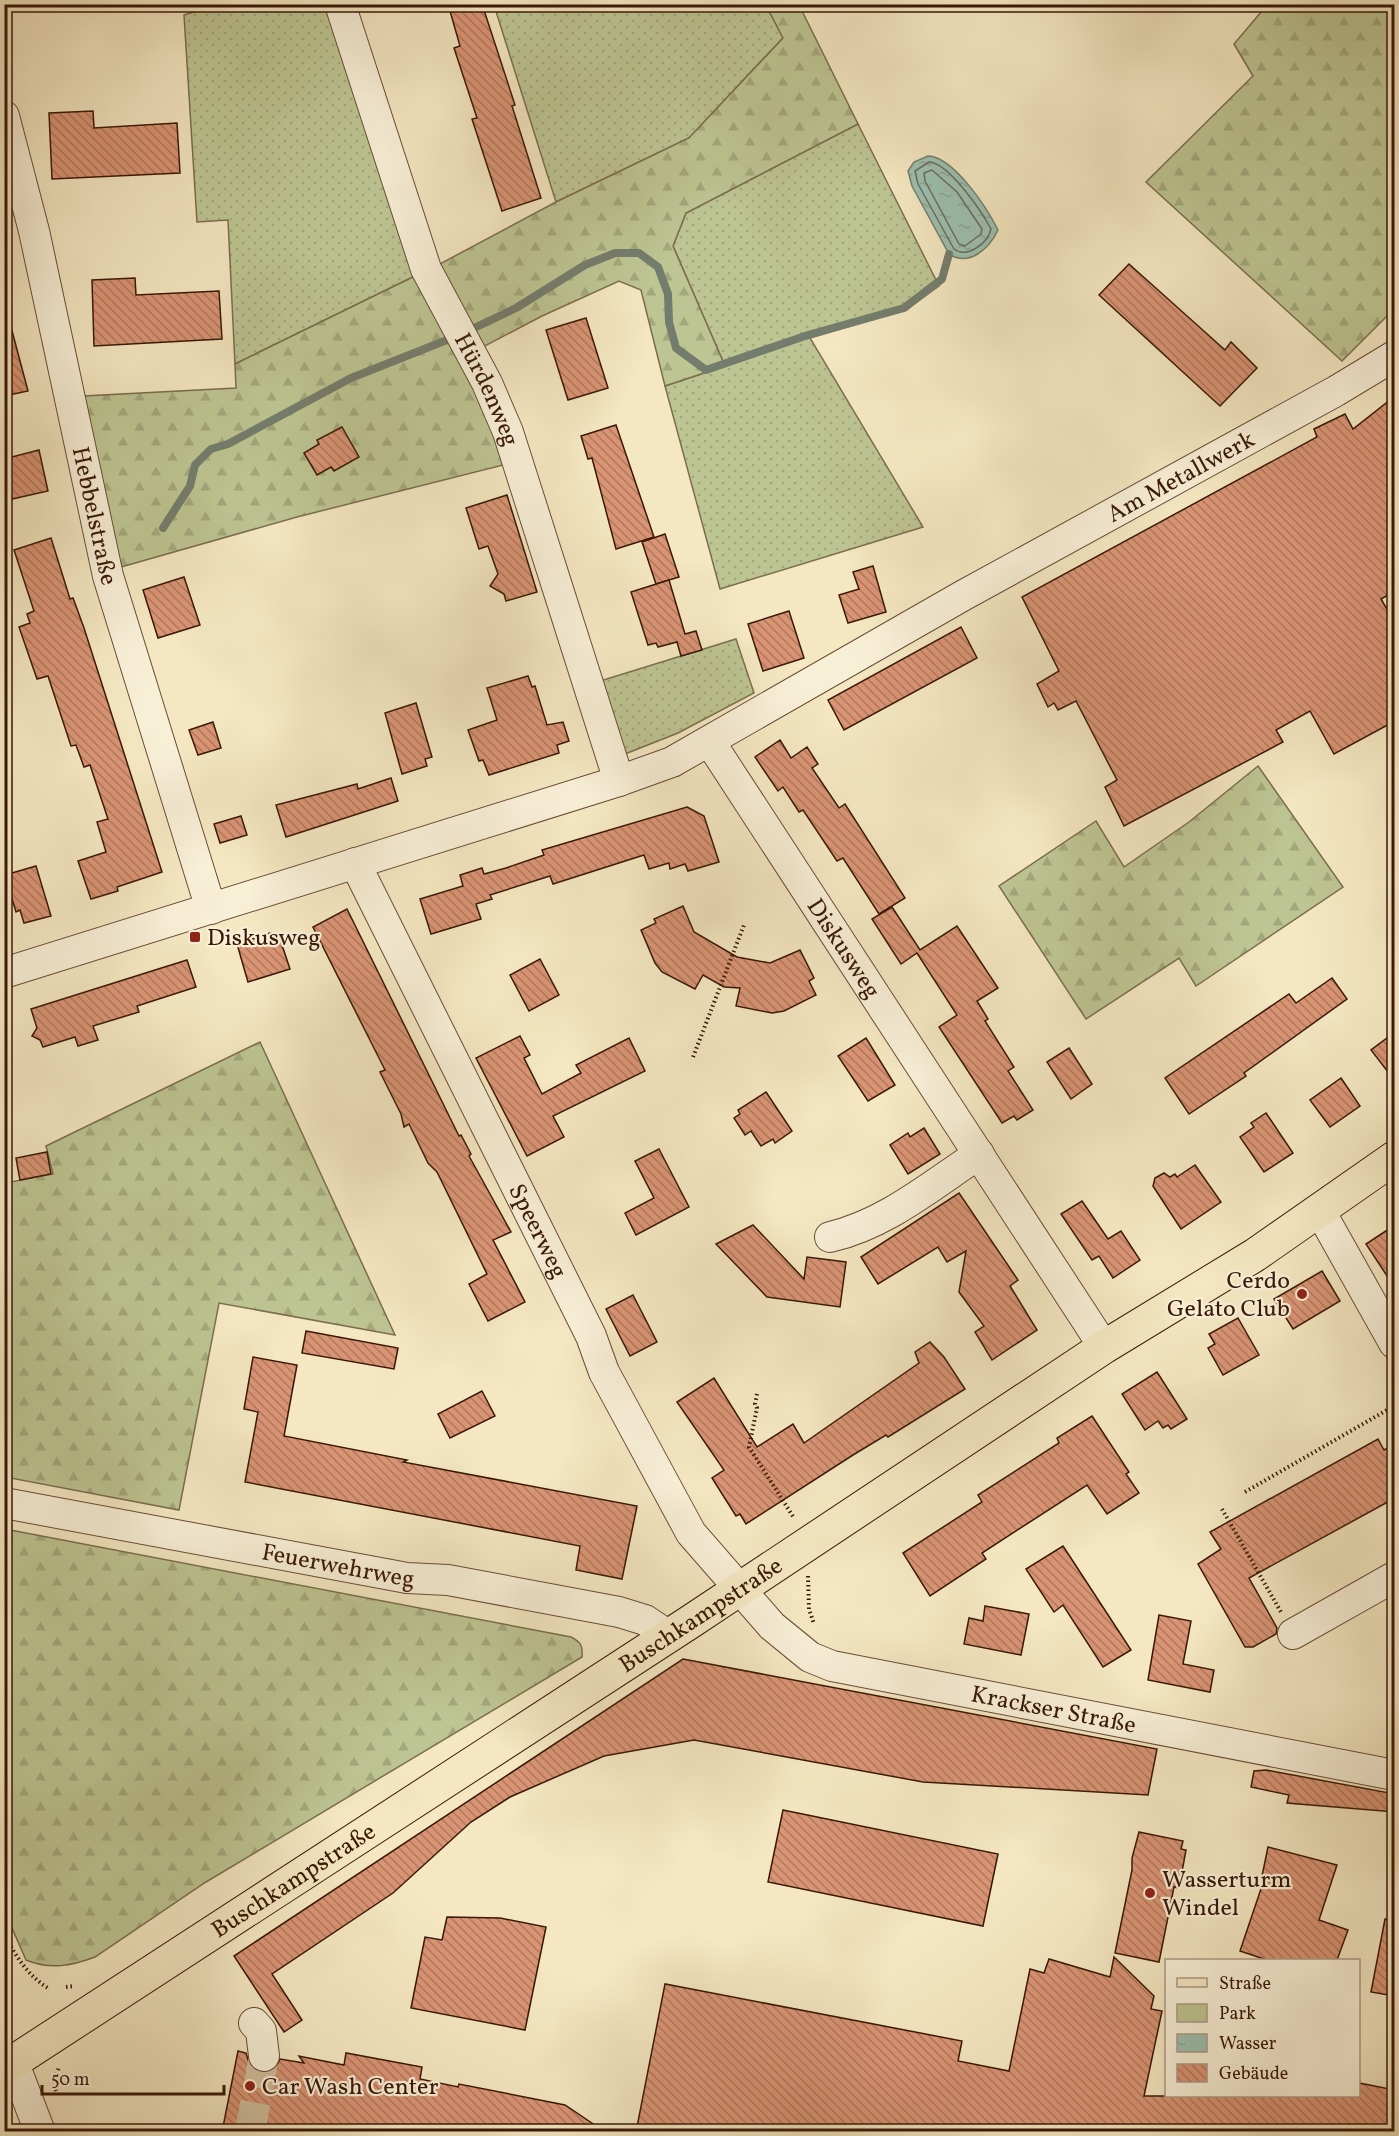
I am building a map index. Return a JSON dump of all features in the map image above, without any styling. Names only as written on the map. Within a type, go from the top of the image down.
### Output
[{"type":"main road","name":"Buschkampstraße","points":[[7,2055],[669,1636],[1104,1347],[1255,1255],[1395,1158]]},
{"type":"street","name":"Hürdenweg","points":[[340,4],[426,269],[487,383],[508,432],[619,781]]},
{"type":"street","name":"Hebbelstraße","points":[[4,116],[34,231],[108,576],[211,909]]},
{"type":"street","name":"Am Metallwerk","points":[[710,742],[964,595],[1336,391],[1395,356]]},
{"type":"street","points":[[4,973],[619,781],[672,762],[710,742]]},
{"type":"street","name":"Diskusweg","points":[[710,742],[1104,1347]]},
{"type":"street","name":"Speerweg","points":[[355,862],[591,1336],[604,1372],[691,1533],[739,1589]]},
{"type":"street","points":[[830,1237],[849,1232],[886,1216],[979,1155]]},
{"type":"street","points":[[1320,1211],[1395,1343]]},
{"type":"street","name":"Feuerwehrweg","points":[[4,1503],[407,1578],[448,1580],[620,1612],[645,1620],[669,1636]]},
{"type":"street","points":[[1293,1634],[1395,1577]]},
{"type":"street","name":"Krackser Straße","points":[[739,1589],[772,1626],[794,1645],[810,1656],[832,1666],[1395,1775]]},
{"type":"street","points":[[254,2023],[261,2031],[264,2056]]},
{"type":"street","points":[[7,2055],[40,2132]]},
{"type":"path","points":[[693,1057],[744,925]]},
{"type":"path","points":[[757,1394],[757,1408],[749,1447],[809,1542]]},
{"type":"path","points":[[1245,1492],[1395,1406]]},
{"type":"path","points":[[1222,1509],[1293,1634]]},
{"type":"path","points":[[4,1935],[23,1967],[33,1979],[48,1988]]},
{"type":"path","points":[[57,2095],[53,2084],[55,2072],[64,2060]]},
{"type":"green space","points":[[216,5],[330,5],[419,274],[235,364],[228,220],[197,222],[184,15]]},
{"type":"green space","points":[[494,5],[766,5],[783,38],[689,138],[556,202]]},
{"type":"green space","points":[[766,5],[799,5],[858,124],[686,213],[673,246],[725,366],[665,386],[641,290],[619,281],[542,316],[479,349],[438,265],[556,202],[689,138],[783,38]]},
{"type":"green space","points":[[1267,5],[1394,5],[1394,309],[1342,361],[1146,182],[1253,76],[1234,44]]},
{"type":"green space","points":[[858,124],[939,286],[905,310],[810,338],[923,527],[720,589],[665,386],[725,366],[673,246],[686,213]]},
{"type":"green space","points":[[419,274],[511,463],[297,517],[121,567],[84,396],[236,388],[235,364]]},
{"type":"green space","points":[[736,639],[754,693],[678,733],[620,756],[597,682]]},
{"type":"green space","points":[[1258,766],[1343,887],[1196,986],[1179,958],[1086,1019],[999,886],[1096,821],[1124,867],[1189,822]]},
{"type":"green space","points":[[260,1042],[395,1335],[219,1303],[179,1510],[5,1477],[5,1183],[53,1174],[46,1146]]},
{"type":"green space","points":[[5,1529],[571,1637],[581,1645],[582,1657],[206,1882],[95,1957],[60,1966],[44,1965],[26,1960],[5,1912]]},
{"type":"water","points":[[928,156],[938,159],[959,174],[978,197],[998,230],[989,244],[978,254],[964,258],[949,254],[912,186],[908,171],[914,162]]},
{"type":"building","points":[[448,4],[482,4],[515,105],[512,106],[541,198],[502,211],[472,119],[477,118],[454,48],[460,46]]},
{"type":"building","points":[[93,111],[94,128],[177,123],[180,173],[52,179],[49,113]]},
{"type":"building","points":[[1129,264],[1225,350],[1231,342],[1257,368],[1220,406],[1099,295]]},
{"type":"building","points":[[135,278],[136,295],[219,291],[222,339],[94,346],[92,280]]},
{"type":"building","points":[[586,318],[608,388],[568,400],[546,330]]},
{"type":"building","points":[[11,327],[28,391],[4,396],[4,328]]},
{"type":"building","points":[[1395,396],[1395,591],[1381,599],[1395,623],[1395,721],[1334,754],[1310,711],[1276,730],[1283,742],[1124,826],[1105,787],[1117,780],[1076,701],[1058,710],[1054,703],[1048,707],[1037,684],[1059,671],[1022,597],[1317,437],[1314,429],[1345,414],[1353,429]]},
{"type":"building","points":[[616,425],[654,537],[616,549],[592,458],[588,459],[581,436]]},
{"type":"building","points":[[342,427],[359,457],[334,471],[331,467],[317,475],[304,453],[319,444],[317,440]]},
{"type":"building","points":[[39,450],[48,491],[12,499],[4,459]]},
{"type":"building","points":[[507,495],[537,592],[506,601],[504,594],[490,586],[498,574],[488,546],[479,549],[466,508]]},
{"type":"building","points":[[665,534],[679,577],[656,584],[642,542]]},
{"type":"building","points":[[51,538],[70,599],[73,598],[84,628],[162,872],[117,887],[118,891],[91,899],[78,861],[106,852],[97,822],[108,819],[90,765],[84,767],[76,745],[71,746],[48,676],[37,679],[19,627],[30,623],[27,614],[34,611],[14,550]]},
{"type":"building","points":[[873,566],[886,612],[848,623],[839,595],[859,589],[853,572]]},
{"type":"building","points":[[184,577],[200,625],[158,638],[143,590]]},
{"type":"building","points":[[669,580],[685,634],[696,631],[702,650],[681,656],[677,642],[658,647],[656,643],[648,645],[631,592]]},
{"type":"building","points":[[789,611],[804,658],[763,671],[748,624]]},
{"type":"building","points":[[961,627],[977,658],[844,730],[828,700]]},
{"type":"building","points":[[528,676],[532,687],[535,686],[547,725],[563,722],[569,741],[557,745],[559,753],[489,775],[483,760],[479,761],[468,730],[497,720],[487,688]]},
{"type":"building","points":[[416,703],[432,757],[425,759],[427,766],[402,774],[385,713]]},
{"type":"building","points":[[213,722],[221,748],[198,755],[189,730]]},
{"type":"building","points":[[780,740],[791,758],[807,747],[818,764],[812,768],[839,808],[845,804],[905,898],[879,914],[843,858],[837,861],[803,810],[799,812],[783,787],[778,791],[755,757]]},
{"type":"building","points":[[391,778],[398,801],[286,837],[276,805],[357,784],[358,789]]},
{"type":"building","points":[[687,807],[704,816],[719,862],[688,871],[685,864],[670,869],[669,863],[649,869],[644,855],[553,884],[550,876],[490,895],[492,899],[476,904],[481,919],[431,934],[420,899],[463,886],[460,875],[482,868],[484,874],[506,868],[544,855],[542,850]]},
{"type":"building","points":[[241,816],[247,835],[220,843],[214,824]]},
{"type":"building","points":[[36,866],[51,916],[24,923],[20,910],[16,912],[5,875]]},
{"type":"building","points":[[683,906],[694,932],[737,957],[770,963],[800,950],[814,978],[809,981],[816,995],[784,1011],[772,1013],[736,1006],[740,988],[724,987],[703,975],[695,989],[662,972],[655,963],[641,930],[656,923],[654,919]]},
{"type":"building","points":[[892,907],[920,950],[957,926],[998,988],[977,1001],[988,1019],[985,1021],[1014,1067],[1008,1071],[1033,1110],[1017,1120],[1014,1116],[1002,1123],[939,1027],[957,1015],[917,953],[901,964],[872,919]]},
{"type":"building","points":[[347,909],[459,1136],[461,1135],[471,1154],[469,1156],[511,1232],[493,1240],[525,1302],[488,1321],[469,1284],[487,1274],[437,1172],[428,1163],[409,1124],[404,1127],[401,1114],[380,1072],[385,1070],[313,927]]},
{"type":"building","points":[[270,933],[278,933],[290,969],[248,982],[237,944]]},
{"type":"building","points":[[540,959],[559,995],[529,1011],[510,975]]},
{"type":"building","points":[[187,960],[196,987],[137,1006],[139,1012],[93,1026],[98,1040],[78,1046],[75,1037],[43,1047],[40,1040],[32,1036],[37,1028],[31,1009]]},
{"type":"building","points":[[1332,978],[1347,999],[1244,1073],[1246,1076],[1189,1114],[1165,1078],[1289,994],[1296,1003]]},
{"type":"building","points":[[1395,1032],[1395,1081],[1371,1050]]},
{"type":"building","points":[[520,1036],[530,1055],[524,1058],[542,1094],[581,1073],[576,1065],[629,1038],[645,1071],[553,1116],[564,1137],[527,1156],[476,1058]]},
{"type":"building","points":[[866,1038],[895,1085],[868,1101],[838,1056]]},
{"type":"building","points":[[1069,1048],[1092,1084],[1071,1099],[1047,1062]]},
{"type":"building","points":[[1341,1078],[1360,1106],[1330,1127],[1310,1100]]},
{"type":"building","points":[[766,1092],[792,1131],[775,1143],[773,1139],[761,1146],[751,1131],[745,1135],[734,1118],[740,1114],[738,1110]]},
{"type":"building","points":[[1266,1113],[1293,1153],[1264,1172],[1240,1137],[1254,1127],[1251,1123]]},
{"type":"building","points":[[924,1128],[940,1154],[908,1174],[890,1145],[908,1133],[910,1137]]},
{"type":"building","points":[[659,1149],[689,1207],[636,1235],[625,1213],[654,1198],[635,1161]]},
{"type":"building","points":[[47,1152],[51,1174],[20,1180],[16,1158]]},
{"type":"building","points":[[1195,1165],[1221,1202],[1181,1229],[1153,1186],[1155,1178],[1164,1173],[1170,1177],[1175,1174],[1177,1177]]},
{"type":"building","points":[[959,1193],[1018,1280],[1010,1286],[1037,1330],[992,1360],[975,1332],[984,1326],[959,1292],[966,1251],[947,1262],[938,1247],[878,1284],[861,1257]]},
{"type":"building","points":[[1082,1201],[1108,1239],[1121,1231],[1140,1260],[1113,1278],[1099,1256],[1092,1260],[1061,1214]]},
{"type":"building","points":[[753,1225],[804,1279],[807,1257],[846,1262],[840,1307],[767,1297],[716,1244]]},
{"type":"building","points":[[1395,1225],[1395,1288],[1366,1244]]},
{"type":"building","points":[[1322,1271],[1340,1301],[1293,1329],[1274,1299]]},
{"type":"building","points":[[633,1295],[657,1342],[630,1356],[606,1309]]},
{"type":"building","points":[[1238,1318],[1259,1355],[1223,1375],[1208,1348],[1215,1344],[1209,1334]]},
{"type":"building","points":[[306,1331],[398,1348],[394,1369],[302,1353]]},
{"type":"building","points":[[930,1342],[944,1357],[965,1389],[888,1437],[886,1435],[853,1455],[746,1524],[740,1514],[736,1516],[712,1478],[724,1470],[677,1402],[714,1378],[757,1447],[793,1424],[804,1443],[919,1363],[915,1352]]},
{"type":"building","points":[[253,1357],[297,1365],[284,1436],[407,1460],[403,1462],[637,1506],[622,1579],[576,1570],[580,1546],[245,1482],[258,1412],[244,1409]]},
{"type":"building","points":[[1157,1372],[1187,1419],[1171,1429],[1168,1425],[1163,1428],[1158,1421],[1145,1430],[1122,1394]]},
{"type":"building","points":[[482,1391],[495,1416],[450,1438],[438,1414]]},
{"type":"building","points":[[1092,1416],[1129,1472],[1126,1474],[1139,1493],[1107,1514],[1087,1485],[982,1553],[986,1559],[930,1596],[903,1553],[982,1502],[978,1495],[1059,1443],[1057,1438]]},
{"type":"building","points":[[1378,1439],[1384,1450],[1395,1444],[1395,1498],[1249,1578],[1277,1628],[1276,1634],[1253,1647],[1245,1647],[1198,1564],[1221,1549],[1210,1532]]},
{"type":"building","points":[[1063,1546],[1131,1650],[1103,1667],[1063,1605],[1054,1612],[1026,1569]]},
{"type":"building","points":[[985,1606],[1029,1614],[1021,1655],[964,1644],[969,1618],[983,1621]]},
{"type":"building","points":[[1159,1615],[1191,1621],[1183,1664],[1214,1670],[1210,1692],[1148,1680]]},
{"type":"building","points":[[683,1659],[1157,1749],[1148,1795],[923,1782],[694,1740],[604,1756],[510,1797],[471,1822],[393,1893],[272,1974],[302,2020],[284,2032],[234,1956]]},
{"type":"building","points":[[1266,1770],[1395,1794],[1395,1812],[1287,1803],[1289,1795],[1251,1787],[1254,1771]]},
{"type":"building","points":[[783,1810],[998,1854],[983,1926],[768,1882]]},
{"type":"building","name":"Wasserturm Windel","points":[[1139,1832],[1183,1841],[1181,1849],[1186,1850],[1179,1888],[1174,1887],[1159,1962],[1115,1953],[1132,1870],[1132,1858]]},
{"type":"building","points":[[1268,1847],[1337,1865],[1319,1920],[1348,1930],[1337,1959],[1264,1959],[1240,1951],[1265,1877],[1262,1876]]},
{"type":"building","points":[[447,1917],[500,1918],[546,1927],[525,2030],[411,2008],[425,1937],[442,1940]]},
{"type":"building","points":[[1385,1919],[1395,1920],[1395,1996],[1371,1992]]},
{"type":"building","points":[[1114,1957],[1154,1996],[1151,2009],[1162,2011],[1144,2096],[1360,2097],[1360,2083],[1395,2090],[1395,2132],[636,2132],[665,1984],[962,2041],[958,2061],[1009,2071],[1030,1969],[1044,1973],[1049,1959],[1110,1977]]},
{"type":"building","points":[[238,2051],[246,2053],[250,2066],[257,2072],[265,2073],[275,2069],[280,2059],[304,2063],[299,2056],[344,2065],[346,2053],[422,2067],[420,2079],[458,2087],[459,2084],[565,2105],[605,2132],[299,2132],[262,2124],[261,2132],[222,2132]]},
{"type":"waterway","points":[[468,331],[516,308],[585,265],[615,253],[639,253],[658,267],[668,294],[669,322],[676,348],[706,370],[808,335],[904,308],[942,279],[949,254]]},
{"type":"waterway","points":[[163,528],[190,486],[195,465],[211,449],[228,444],[351,378],[452,338]]},
{"type":"tunnel","points":[[250,2132],[264,2056]]},
{"type":"place","name":"Diskusweg","points":[[195,937]]},
{"type":"place","name":"Cerdo Gelato Club","points":[[1302,1294]]},
{"type":"place","name":"Wasserturm Windel","points":[[1150,1893]]},
{"type":"place","name":"Car Wash Center","points":[[250,2086]]}]
